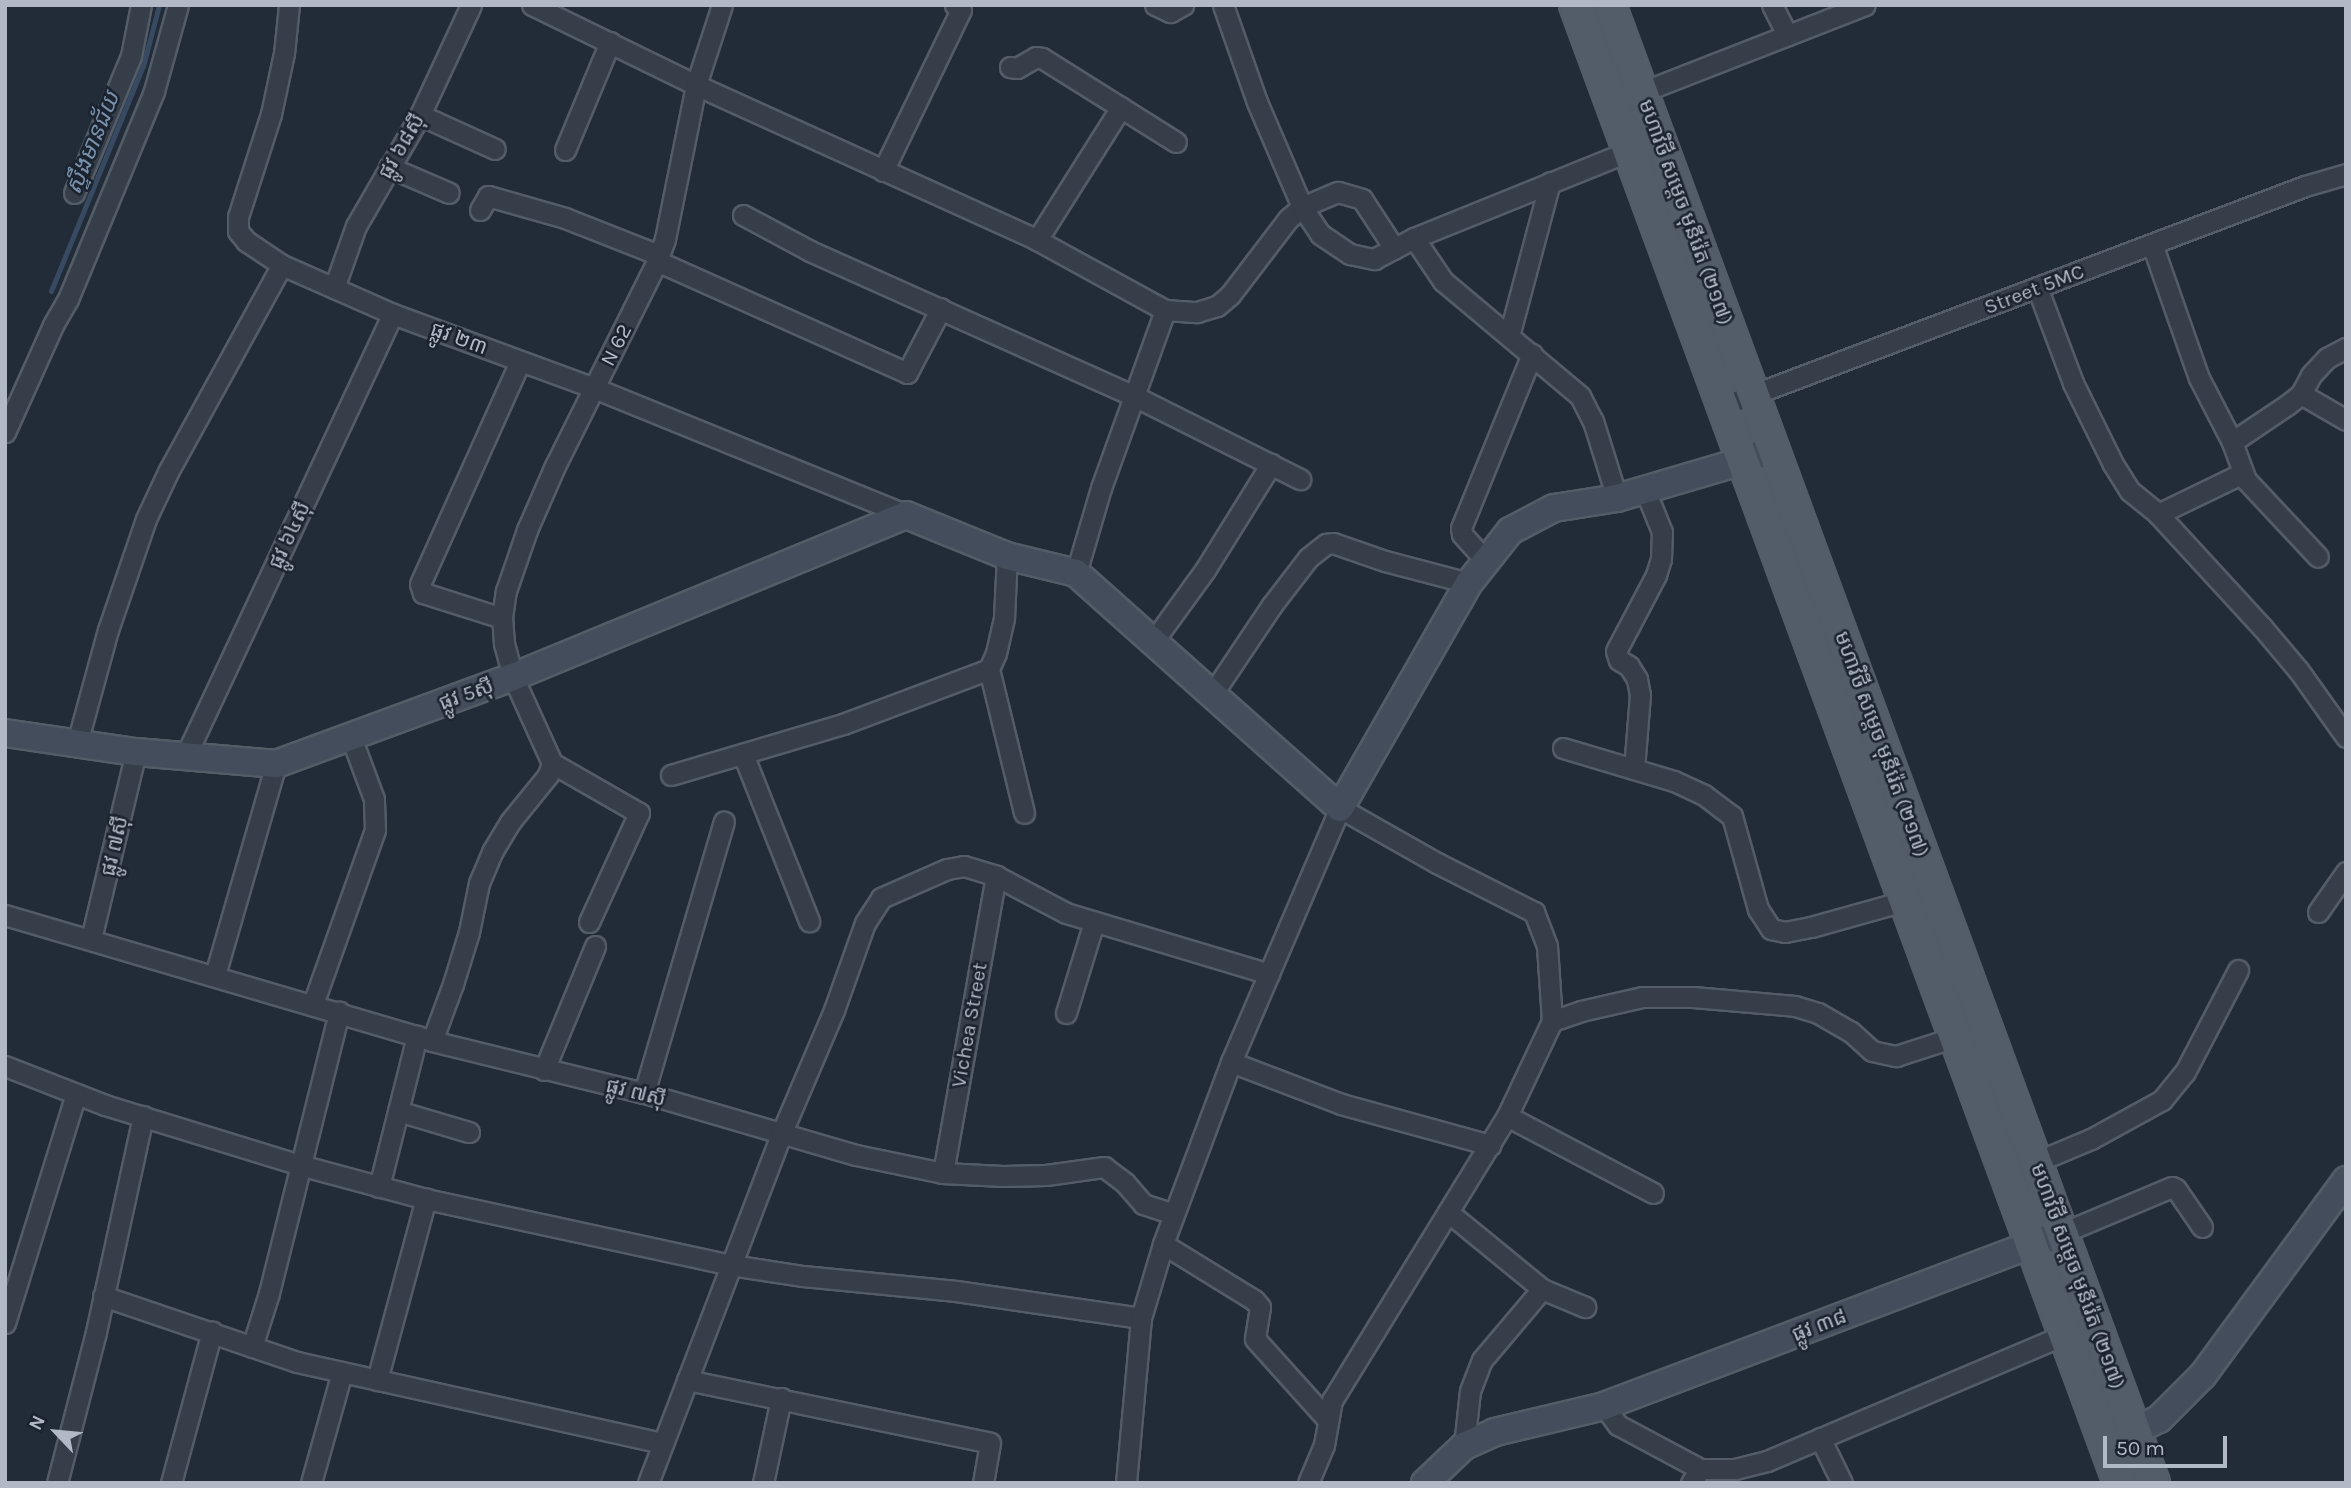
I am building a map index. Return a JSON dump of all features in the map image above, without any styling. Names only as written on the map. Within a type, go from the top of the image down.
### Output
[{"type":"main road","name":"មហាវិថី សម្តេច មុនីរ៉េត (២១៧)","points":[[1575,5],[2119,1483]]},
{"type":"main road","name":"មហាវិថី សម្តេច មុនីរ៉េត (២១៧)","points":[[1610,5],[2154,1483]]},
{"type":"street","points":[[5,432],[53,325],[68,299],[154,91],[141,5]]},
{"type":"street","points":[[74,193],[147,54],[178,5]]},
{"type":"street","name":"ផ្លូវ ២៣","points":[[289,5],[284,53],[271,114],[238,217],[238,232],[246,241],[282,265],[393,314],[594,388],[906,515]]},
{"type":"street","name":"ផ្លូវ ៦៨ស៊ី","points":[[334,288],[356,226],[420,115],[471,5]]},
{"type":"street","points":[[532,5],[695,85],[1037,240],[1165,310],[1197,312],[1217,306],[1230,295],[1288,219],[1302,207],[1338,192],[1349,193],[1362,199],[1394,248]]},
{"type":"street","name":"N 62","points":[[552,763],[513,677],[504,644],[502,618],[506,591],[527,530],[658,258],[695,85],[722,5]]},
{"type":"street","points":[[883,170],[961,10],[955,5]]},
{"type":"street","points":[[1155,5],[1170,12],[1183,5]]},
{"type":"street","points":[[1223,5],[1257,102],[1302,207],[1320,234],[1350,254],[1374,259],[1415,238],[1629,151]]},
{"type":"street","points":[[1772,5],[1787,35]]},
{"type":"street","points":[[1642,92],[1865,5]]},
{"type":"street","points":[[565,150],[610,42]]},
{"type":"street","points":[[1010,67],[1017,68],[1036,57],[1042,58],[1176,142]]},
{"type":"street","points":[[1037,240],[1121,107]]},
{"type":"street","points":[[420,115],[495,149]]},
{"type":"street","points":[[389,167],[449,193]]},
{"type":"street","name":"Street 5MC","points":[[1723,406],[2152,244],[2346,174]]},
{"type":"street","points":[[1509,336],[1550,182]]},
{"type":"street","points":[[480,210],[488,196],[565,218],[907,373],[941,307]]},
{"type":"street","points":[[743,215],[810,251],[941,307],[1135,396],[1300,479]]},
{"type":"street","points":[[1415,238],[1443,281],[1580,396],[1593,421],[1617,498]]},
{"type":"street","points":[[2152,244],[2199,378],[2231,442],[2243,473],[2261,500],[2318,558]]},
{"type":"street","points":[[77,743],[108,630],[146,519],[167,472],[282,265]]},
{"type":"street","points":[[2037,288],[2073,383],[2113,464],[2130,491],[2158,514],[2270,636],[2346,737]]},
{"type":"street","points":[[1076,573],[1101,488],[1165,310]]},
{"type":"street","name":"ផ្លូវ ៦៤ស៊ី","points":[[186,755],[393,314]]},
{"type":"street","points":[[2231,442],[2301,394],[2311,375],[2327,358],[2346,348]]},
{"type":"street","points":[[1486,561],[1462,534],[1461,528],[1532,354]]},
{"type":"street","points":[[502,618],[423,593],[420,584],[520,361]]},
{"type":"street","points":[[2301,394],[2346,420]]},
{"type":"street","points":[[1126,1483],[1141,1318],[1163,1244],[1231,1062],[1340,808],[1469,583],[1510,531],[1554,508],[1617,498],[1743,461],[1773,449]]},
{"type":"street","points":[[1152,643],[1205,570],[1271,464]]},
{"type":"street","points":[[2158,514],[2243,473]]},
{"type":"street","points":[[1634,769],[1640,695],[1637,679],[1629,666],[1619,660],[1616,651],[1656,575],[1661,559],[1662,532],[1646,490]]},
{"type":"street","points":[[906,515],[1007,556],[1076,573],[1211,696],[1340,808],[1437,863],[1534,912],[1547,946],[1552,1021],[1507,1116],[1332,1400],[1324,1445],[1308,1483]]},
{"type":"street","name":"ផ្លូវ 5ស៊ី","points":[[5,733],[136,752],[276,764],[513,677],[906,515]]},
{"type":"street","points":[[1211,696],[1279,596],[1308,558],[1326,544],[1333,543],[1385,561],[1469,583]]},
{"type":"street","points":[[1007,556],[1004,617],[996,653],[989,669],[1024,813]]},
{"type":"street","points":[[671,775],[843,724],[989,669]]},
{"type":"street","points":[[313,1004],[375,830],[374,799],[351,737]]},
{"type":"street","points":[[1563,748],[1674,781],[1703,796],[1732,816],[1758,909],[1771,929],[1785,932],[1811,928],[1904,901]]},
{"type":"street","name":"ផ្លូវ ៧ស៊ី","points":[[91,939],[136,752]]},
{"type":"street","points":[[743,754],[809,921]]},
{"type":"street","points":[[379,1187],[398,1111],[424,1038],[453,984],[469,932],[479,883],[492,852],[510,822],[548,775],[552,763],[639,813],[589,922]]},
{"type":"street","points":[[215,975],[276,764]]},
{"type":"street","points":[[644,1093],[724,822]]},
{"type":"street","points":[[648,1483],[782,1132],[834,1010],[865,923],[881,898],[947,869],[964,866],[996,876],[1044,903],[1094,922],[1269,974]]},
{"type":"street","points":[[2318,912],[2346,872]]},
{"type":"street","name":"Vichea Street","points":[[943,1173],[996,876]]},
{"type":"street","name":"ផ្លូវ ៧ស៊ី","points":[[5,915],[424,1038],[644,1093],[856,1155],[943,1173],[1046,1175],[1104,1167],[1125,1183],[1143,1204],[1174,1214]]},
{"type":"street","points":[[1066,1013],[1094,922]]},
{"type":"street","points":[[544,1070],[595,946]]},
{"type":"street","points":[[2036,1162],[2091,1139],[2162,1100],[2185,1072],[2238,970]]},
{"type":"street","points":[[1552,1021],[1642,997],[1693,997],[1795,1006],[1818,1013],[1850,1032],[1872,1051],[1896,1056],[1955,1037]]},
{"type":"street","points":[[252,1347],[269,1293],[340,1012]]},
{"type":"street","points":[[1231,1062],[1366,1112],[1490,1145]]},
{"type":"street","points":[[5,1066],[76,1094],[143,1116],[300,1165],[426,1199],[731,1265],[803,1276],[956,1291],[1141,1318]]},
{"type":"street","points":[[5,1323],[11,1279],[76,1094]]},
{"type":"street","points":[[398,1111],[469,1132]]},
{"type":"street","points":[[57,1483],[103,1296],[143,1116]]},
{"type":"street","points":[[1507,1116],[1653,1192]]},
{"type":"street","points":[[2135,1431],[2159,1419],[2203,1375],[2344,1187]]},
{"type":"street","name":"ផ្លូវ ៣៨","points":[[1425,1483],[1464,1446],[1495,1432],[1604,1406],[2031,1245],[2172,1188],[2176,1189],[2202,1227]]},
{"type":"street","points":[[377,1380],[426,1199]]},
{"type":"street","points":[[1448,1212],[1542,1289],[1585,1307]]},
{"type":"street","points":[[1163,1244],[1254,1300],[1260,1307],[1255,1339],[1328,1420]]},
{"type":"street","points":[[1464,1446],[1468,1402],[1482,1360],[1542,1289]]},
{"type":"street","points":[[103,1296],[212,1331],[252,1347],[342,1373],[663,1443]]},
{"type":"street","points":[[171,1483],[212,1331]]},
{"type":"street","points":[[1604,1406],[1618,1425],[1695,1476],[1745,1466],[1820,1438],[2064,1335]]},
{"type":"street","points":[[311,1483],[342,1373]]},
{"type":"street","points":[[687,1380],[990,1443],[983,1483]]},
{"type":"street","points":[[763,1483],[781,1398]]},
{"type":"street","points":[[1820,1438],[1842,1483]]},
{"type":"waterway","name":"ស្ទឹងមានជ័យ","points":[[51,291],[143,66],[159,5]]}]
